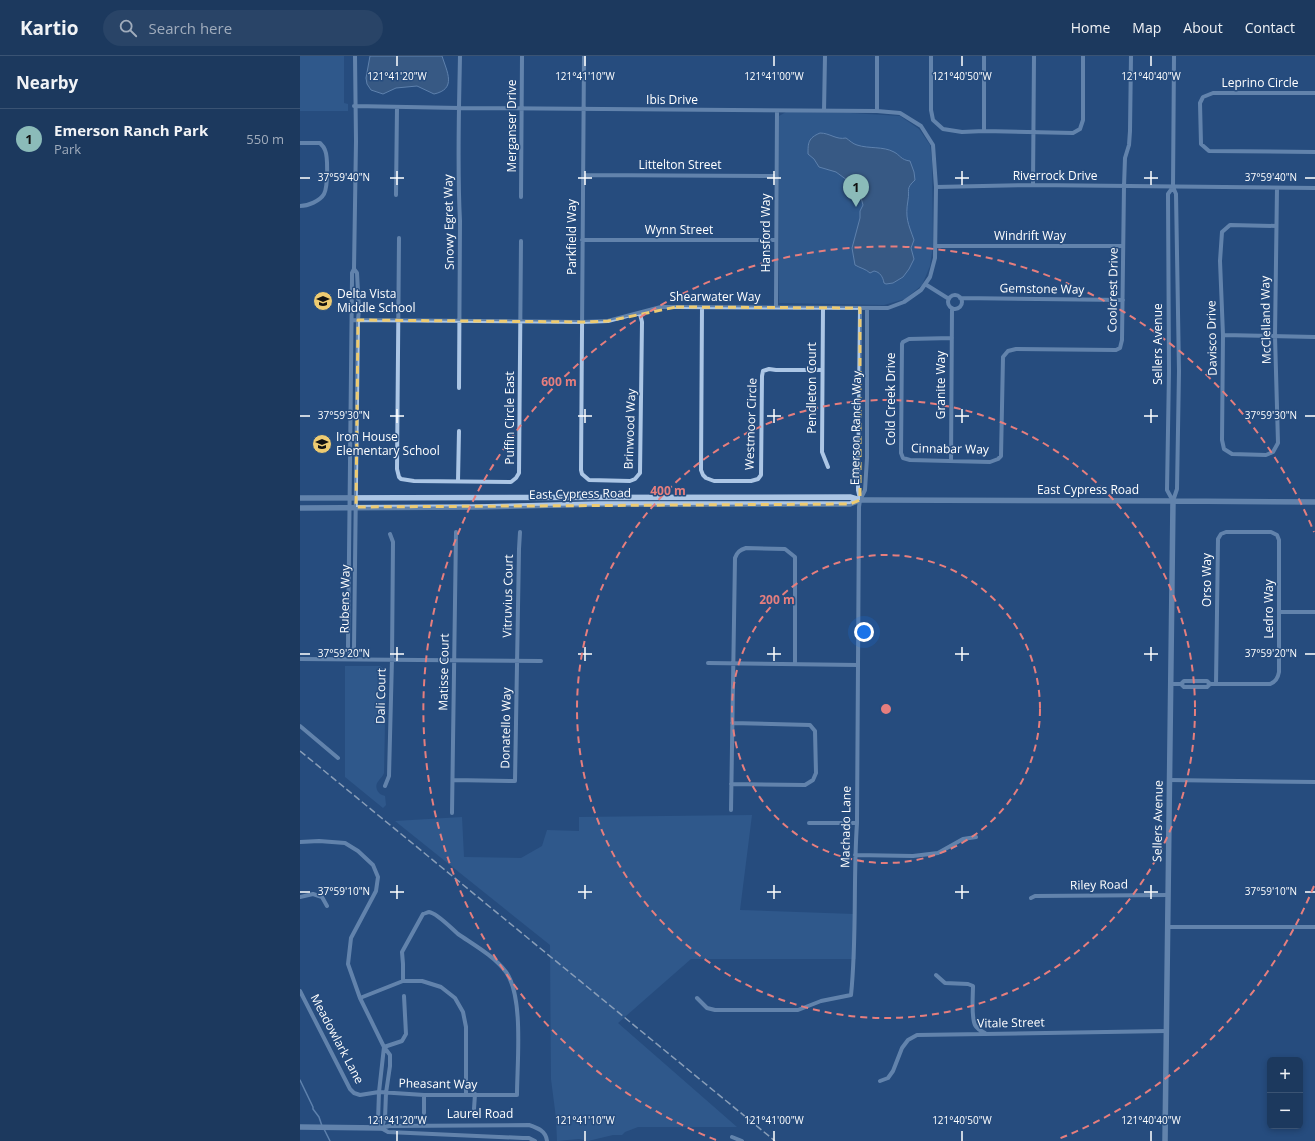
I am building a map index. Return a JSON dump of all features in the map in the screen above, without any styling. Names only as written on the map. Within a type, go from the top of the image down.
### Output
[{"type":"street","points":[[353,508],[350,498],[352,273],[354,269],[356,146],[354,106],[355,56]]},
{"type":"street","name":"Snowy Egret Way","points":[[459,388],[460,56]]},
{"type":"street","name":"Merganser Drive","points":[[521,197],[522,56]]},
{"type":"street","name":"Parkfield Way","points":[[582,322],[584,56]]},
{"type":"street","points":[[824,111],[825,56]]},
{"type":"street","points":[[877,56],[877,111]]},
{"type":"street","points":[[930,56],[931,110],[933,120],[943,128],[962,132],[984,130],[1073,133],[1080,129],[1083,120],[1083,56]]},
{"type":"street","points":[[984,56],[984,130]]},
{"type":"street","points":[[1033,185],[1034,56]]},
{"type":"street","name":"Coolcrest Drive","points":[[998,459],[1002,452],[1003,357],[1008,351],[1016,349],[1116,350],[1120,348],[1122,340],[1125,158],[1129,145],[1130,131],[1131,56]]},
{"type":"street","name":"Sellers Avenue","points":[[1165,1141],[1173,501],[1176,489],[1179,371],[1176,194],[1173,187],[1174,56]]},
{"type":"street","name":"Leprino Circle","points":[[1315,93],[1213,93],[1203,97],[1200,103],[1201,144],[1209,151],[1315,152]]},
{"type":"street","name":"Ibis Drive","points":[[354,106],[522,109],[877,111],[900,113],[921,126],[933,145],[936,187]]},
{"type":"street","points":[[396,107],[396,195]]},
{"type":"street","name":"Hansford Way","points":[[776,307],[777,110]]},
{"type":"street","points":[[300,142],[320,142],[327,157],[327,184],[324,194],[316,201],[306,206],[300,206]]},
{"type":"street","name":"Littelton Street","points":[[583,175],[777,176]]},
{"type":"street","name":"Riverrock Drive","points":[[936,187],[1033,185],[1315,188]]},
{"type":"street","name":"Shearwater Way","points":[[352,320],[582,322],[608,321],[640,314],[661,307],[888,308],[904,302],[921,290],[930,277],[935,258],[936,246],[936,187]]},
{"type":"street","name":"Sellers Avenue","points":[[1173,187],[1168,194],[1169,371],[1167,490],[1173,501]]},
{"type":"street","name":"McClelland Way","points":[[1273,452],[1278,443],[1275,336],[1277,188]]},
{"type":"street","name":"Davisco Drive","points":[[1273,452],[1266,455],[1232,454],[1224,449],[1222,440],[1223,336],[1220,261],[1222,232],[1230,225],[1276,226]]},
{"type":"street","points":[[398,321],[399,238]]},
{"type":"street","name":"Puffin Circle East","points":[[398,321],[397,469],[401,479],[406,481],[511,482],[519,473],[520,240]]},
{"type":"street","name":"Wynn Street","points":[[582,240],[776,240]]},
{"type":"street","name":"Windrift Way","points":[[936,246],[1123,246]]},
{"type":"street","points":[[353,508],[356,498],[359,310],[357,273],[354,269]]},
{"type":"street","points":[[925,284],[949,298]]},
{"type":"street","points":[[954,295],[960,298],[962,302],[957,309],[952,308],[948,303],[949,298],[954,295]]},
{"type":"street","name":"Gemstone Way","points":[[960,298],[1123,300]]},
{"type":"street","name":"Westmoor Circle","points":[[702,307],[702,470],[703,475],[710,481],[751,482],[758,479],[761,475],[763,371],[769,369],[822,370]]},
{"type":"street","name":"Pendleton Court","points":[[823,308],[822,452],[828,467]]},
{"type":"street","name":"Emerson Ranch Way","points":[[860,308],[858,490],[860,500]]},
{"type":"street","name":"Emerson Ranch Way","points":[[860,500],[865,490],[867,458],[867,308]]},
{"type":"street","name":"Granite Way","points":[[951,461],[952,308]]},
{"type":"street","name":"Brinwood Way","points":[[582,322],[582,474],[589,480],[630,481],[638,477],[641,469],[642,322],[640,314]]},
{"type":"street","points":[[1223,336],[1315,337]]},
{"type":"street","name":"Cold Creek Drive","points":[[903,458],[901,453],[902,344],[909,339],[952,338]]},
{"type":"street","points":[[458,482],[459,430]]},
{"type":"street","name":"Cinnabar Way","points":[[903,458],[910,460],[990,462],[998,459]]},
{"type":"street","name":"East Cypress Road","points":[[300,498],[850,497],[860,500],[1315,502]]},
{"type":"street","name":"East Cypress Road","points":[[300,508],[477,507],[598,504],[850,504],[860,500]]},
{"type":"street","name":"Machado Lane","points":[[697,998],[707,1008],[715,1010],[798,1010],[821,1001],[851,995],[853,974],[857,823],[860,500]]},
{"type":"street","name":"Rubens Way","points":[[351,659],[348,647],[353,508]]},
{"type":"street","name":"Matisse Court","points":[[452,813],[456,532]]},
{"type":"street","name":"Vitruvius Court","points":[[517,661],[520,532]]},
{"type":"street","name":"Orso Way","points":[[1216,684],[1218,539],[1220,534],[1226,532],[1271,532],[1277,535]]},
{"type":"street","name":"Dali Court","points":[[385,786],[389,776],[392,659],[393,542],[390,534]]},
{"type":"street","name":"Ledro Way","points":[[1216,684],[1270,684],[1278,678],[1279,540],[1277,535]]},
{"type":"street","points":[[731,810],[735,558],[737,553],[746,548],[785,549],[795,557],[795,664]]},
{"type":"street","points":[[1279,612],[1315,612]]},
{"type":"street","points":[[300,659],[541,661]]},
{"type":"street","name":"Donatello Way","points":[[453,780],[515,781],[517,661]]},
{"type":"street","points":[[708,663],[858,665]]},
{"type":"street","points":[[1171,684],[1181,684],[1184,687],[1207,687],[1210,684],[1216,684]]},
{"type":"street","points":[[731,784],[805,785],[813,780],[816,773],[815,731],[810,725],[732,723]]},
{"type":"street","points":[[300,726],[338,758]]},
{"type":"street","points":[[1170,780],[1315,782]]},
{"type":"street","points":[[809,823],[857,823]]},
{"type":"street","points":[[855,855],[912,856],[938,853],[963,839],[976,837]]},
{"type":"street","points":[[300,842],[319,841],[345,843],[358,851],[373,865],[378,877],[376,891],[350,938],[348,964],[360,998],[384,1047],[390,1055],[385,1119],[381,1128]]},
{"type":"street","points":[[300,897],[313,894],[322,897],[327,906]]},
{"type":"street","name":"Riley Road","points":[[1031,898],[1035,896],[1168,895]]},
{"type":"street","name":"Pheasant Way","points":[[360,1094],[386,1092],[424,1094],[517,1094],[518,1031],[515,994],[506,972],[491,957],[451,928],[435,914],[429,912],[423,914],[402,952],[403,981]]},
{"type":"street","points":[[1168,927],[1315,927]]},
{"type":"street","points":[[936,976],[945,983],[968,984],[973,986],[974,1025],[985,1033]]},
{"type":"street","points":[[360,998],[403,981],[422,982],[441,987],[455,998],[463,1012],[466,1027],[466,1094]]},
{"type":"street","name":"Meadowlark Lane","points":[[300,991],[350,1089],[360,1094]]},
{"type":"street","points":[[384,1047],[402,1041],[406,1034],[404,996]]},
{"type":"street","name":"Vitale Street","points":[[880,1081],[888,1078],[893,1071],[902,1048],[908,1040],[917,1035],[1166,1031]]},
{"type":"street","points":[[381,1128],[378,1121],[379,1092],[384,1047]]},
{"type":"street","points":[[424,1094],[424,1112]]},
{"type":"street","points":[[474,1109],[475,1094]]},
{"type":"street","name":"Laurel Road","points":[[300,1127],[381,1128],[389,1126],[529,1125],[543,1131],[546,1134],[547,1141]]},
{"type":"street","name":"Laurel Road","points":[[381,1128],[388,1132],[529,1138],[535,1141]]},
{"type":"street","points":[[732,1137],[742,1141]]},
{"type":"highlighted area","points":[[676,307],[860,308],[860,500],[850,504],[356,507],[358,320],[582,322],[608,321]]},
{"type":"shaded area","points":[[300,56],[344,56],[344,103],[348,104],[348,111],[300,111]]},
{"type":"shaded area","points":[[370,56],[442,56],[448,74],[448,84],[441,92],[434,94],[417,86],[396,88],[383,94],[371,90],[367,84],[366,78]]},
{"type":"shaded area","points":[[786,112],[851,113],[900,116],[919,129],[930,145],[932,161],[933,245],[930,266],[922,285],[905,299],[884,305],[779,303],[779,116]]},
{"type":"shaded area","points":[[820,133],[839,138],[846,138],[854,144],[862,146],[890,150],[905,160],[910,161],[915,180],[908,190],[907,216],[914,240],[911,248],[914,259],[903,277],[893,283],[886,284],[878,272],[874,271],[870,273],[867,270],[855,265],[852,248],[860,218],[860,211],[863,205],[860,194],[855,191],[847,180],[836,172],[819,167],[814,159],[808,154],[808,147],[811,139]]},
{"type":"shaded area","points":[[345,666],[380,666],[386,671],[384,773],[376,787],[382,795],[385,796],[386,805],[383,808],[345,777]]},
{"type":"shaded area","points":[[752,815],[740,910],[854,914],[856,959],[691,959],[618,1023],[737,1127],[638,1127],[625,1132],[622,1135],[613,1135],[588,1141],[579,1139],[557,1141],[556,1118],[551,1079],[550,945],[395,821],[462,817],[464,857],[521,858],[542,846],[547,830],[579,831],[579,817]]},
{"type":"waterway","points":[[300,1080],[322,1126]]},
{"type":"waterway","points":[[324,1129],[330,1141]]},
{"type":"railway","points":[[300,751],[775,1141]]},
{"type":"place","name":"Emerson Ranch Park","points":[[856,207]]},
{"type":"place","name":"Delta Vista Middle School","points":[[323,301]]},
{"type":"place","name":"Iron House Elementary School","points":[[322,444]]}]
